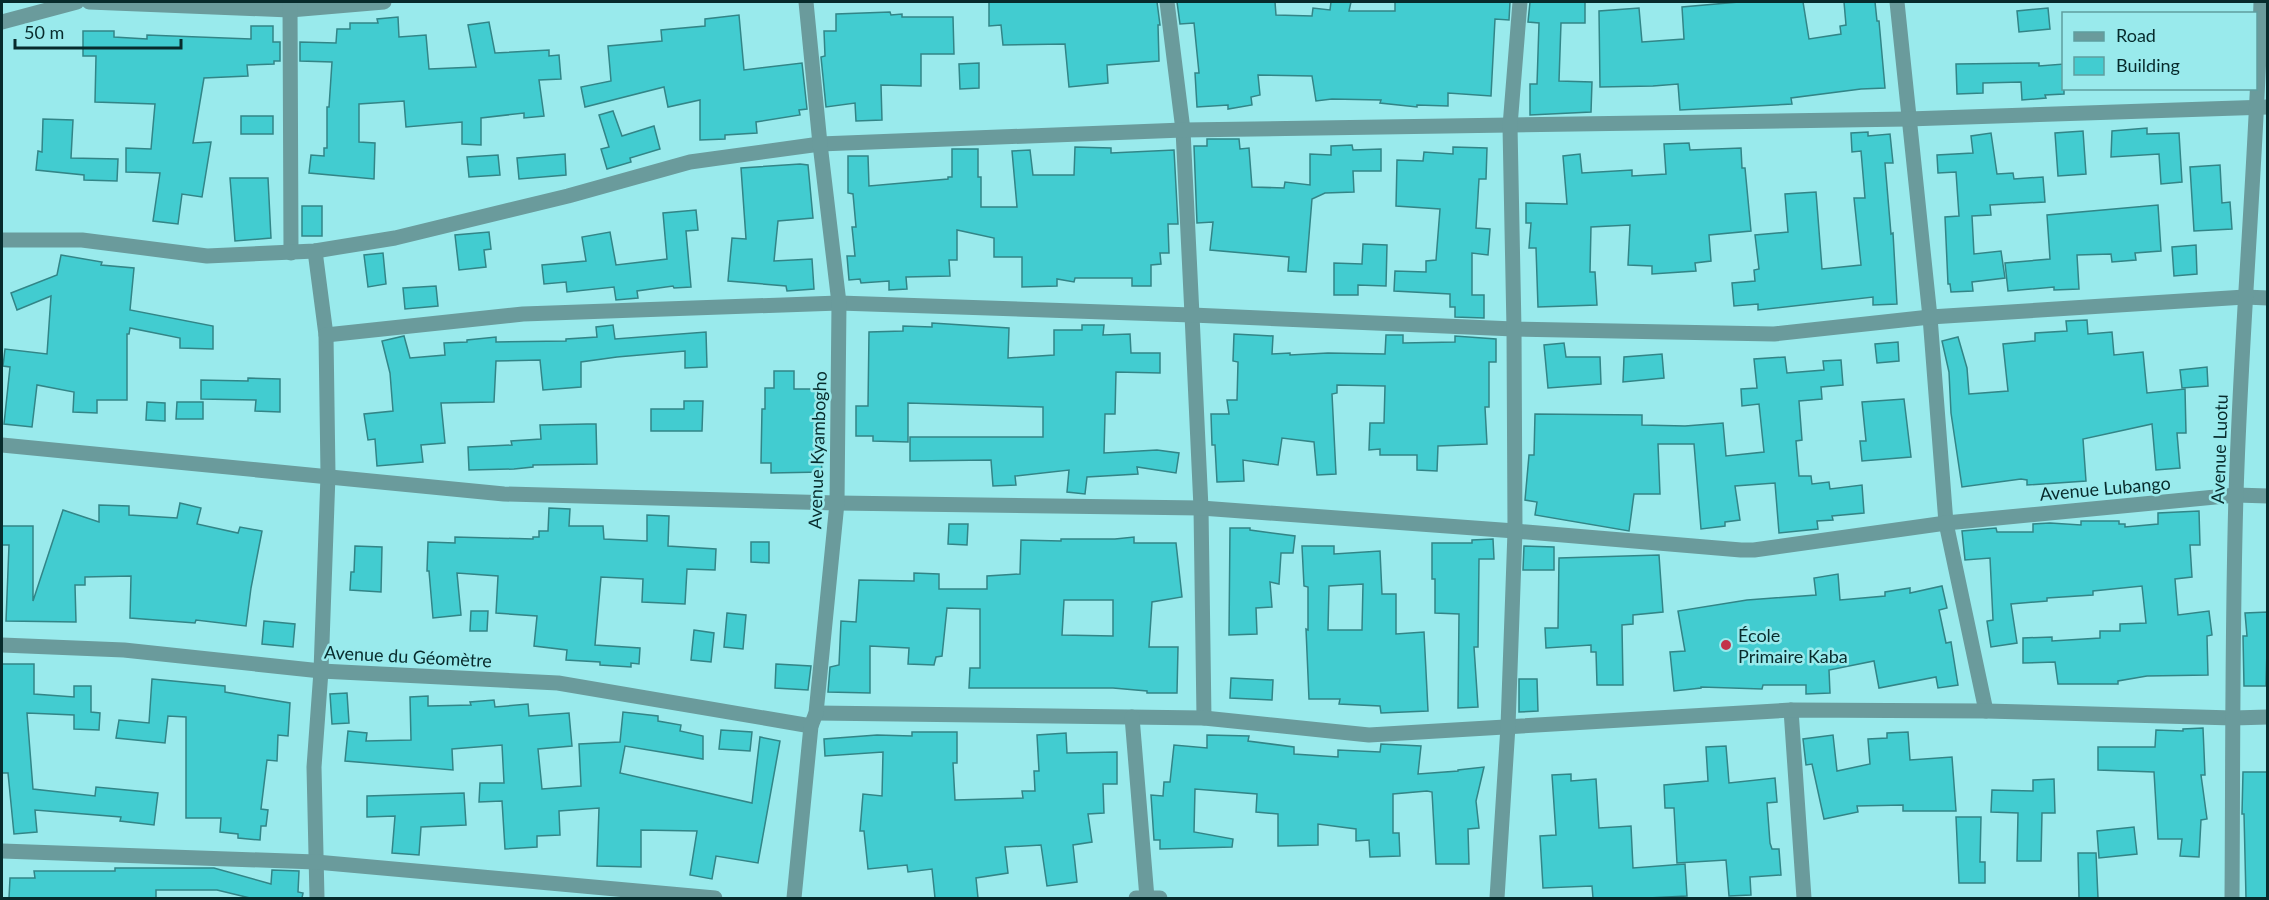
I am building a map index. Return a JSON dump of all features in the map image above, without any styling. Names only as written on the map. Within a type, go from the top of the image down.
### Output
[{"type":"street","points":[[2,22],[77,2]]},
{"type":"street","points":[[89,2],[290,6],[384,2]]},
{"type":"street","name":"Avenue Kyambogho","points":[[794,898],[837,503],[839,303],[806,2]]},
{"type":"street","points":[[1167,2],[1183,130],[1201,508],[1204,718]]},
{"type":"street","points":[[1497,898],[1508,726],[1515,531],[1510,126],[1520,2]]},
{"type":"street","points":[[1897,2],[1930,317],[1947,523],[1986,711]]},
{"type":"street","name":"Avenue Luotu","points":[[2232,898],[2236,495],[2245,297],[2263,107],[2260,2]]},
{"type":"street","points":[[290,6],[291,253]]},
{"type":"street","points":[[2,240],[82,240],[207,256],[315,251],[395,238],[568,196],[690,162],[820,144],[1183,130],[1908,119],[2263,107]]},
{"type":"street","points":[[315,251],[326,335],[328,475],[321,671],[314,767],[318,898]]},
{"type":"street","points":[[326,335],[523,314],[839,303],[1514,329],[1774,333],[1930,317],[2245,297],[2268,298]]},
{"type":"street","name":"Avenue Lubango","points":[[2,445],[328,475],[504,494],[837,503],[1201,508],[1754,550],[1947,523],[2236,495],[2268,496]]},
{"type":"street","name":"Avenue du Géomètre","points":[[2,645],[124,650],[321,671],[558,683],[813,719],[1204,718],[1369,735],[1791,710],[1986,711],[2268,717]]},
{"type":"street","points":[[1791,710],[1804,898]]},
{"type":"street","points":[[1132,717],[1147,898]]},
{"type":"street","points":[[2,851],[316,862],[715,898]]},
{"type":"building","points":[[989,2],[1157,2],[1160,25],[1158,25],[1159,61],[1107,65],[1108,83],[1069,87],[1065,44],[1003,45],[1001,25],[989,26]]},
{"type":"building","points":[[1177,2],[1275,2],[1276,15],[1312,16],[1313,8],[1330,10],[1331,2],[1351,2],[1349,11],[1395,11],[1395,2],[1510,2],[1509,20],[1495,19],[1491,96],[1448,93],[1448,106],[1417,105],[1417,107],[1380,103],[1381,100],[1316,101],[1312,76],[1258,75],[1260,95],[1251,97],[1252,105],[1228,109],[1228,105],[1197,107],[1195,73],[1199,73],[1194,23],[1180,24]]},
{"type":"building","points":[[1530,2],[1585,2],[1585,23],[1561,23],[1559,81],[1592,82],[1591,112],[1530,115],[1530,84],[1537,84],[1539,23],[1528,22]]},
{"type":"building","points":[[1739,2],[1803,2],[1809,39],[1841,34],[1840,26],[1846,25],[1844,2],[1875,2],[1885,88],[1791,98],[1792,104],[1680,110],[1678,84],[1600,87],[1599,11],[1639,8],[1642,42],[1684,39],[1682,7]]},
{"type":"building","points":[[2048,8],[2050,29],[2019,32],[2017,11]]},
{"type":"building","points":[[890,12],[891,15],[902,14],[902,17],[953,17],[954,54],[921,54],[921,86],[881,85],[882,120],[856,121],[855,103],[826,107],[821,57],[825,56],[824,31],[836,31],[836,14]]},
{"type":"building","points":[[739,15],[744,70],[802,63],[807,109],[799,110],[800,115],[756,122],[757,133],[725,135],[725,139],[700,140],[700,100],[668,107],[664,87],[585,107],[581,87],[611,81],[608,46],[662,41],[661,30],[705,26],[705,19]]},
{"type":"building","points":[[398,17],[399,37],[426,35],[429,69],[476,67],[468,25],[489,22],[495,53],[549,50],[549,56],[559,55],[561,79],[539,80],[544,116],[524,118],[524,113],[481,118],[481,145],[462,144],[462,122],[406,127],[404,101],[359,104],[359,142],[375,143],[374,179],[309,173],[311,155],[324,156],[324,148],[327,148],[327,107],[329,107],[332,62],[300,61],[300,42],[336,43],[337,29],[350,29],[350,23],[378,23],[377,19]]},
{"type":"building","points":[[251,26],[273,26],[273,42],[280,42],[280,61],[274,61],[274,64],[247,65],[248,76],[204,78],[193,143],[211,142],[202,197],[182,194],[178,224],[153,221],[160,173],[126,172],[126,148],[151,149],[155,104],[95,102],[96,56],[83,56],[83,31],[114,31],[114,37],[147,39],[147,35],[251,39]]},
{"type":"building","points":[[979,63],[979,88],[960,89],[959,64]]},
{"type":"building","points":[[2039,63],[2039,66],[2062,64],[2064,94],[2022,100],[2021,82],[1983,83],[1983,93],[1957,94],[1956,64]]},
{"type":"building","points":[[613,111],[622,136],[654,126],[660,149],[630,158],[631,162],[607,169],[601,149],[609,147],[599,115]]},
{"type":"building","points":[[241,116],[273,116],[273,134],[241,134]]},
{"type":"building","points":[[43,119],[73,120],[71,158],[118,159],[117,181],[84,180],[84,175],[36,170],[38,151],[42,152]]},
{"type":"building","points":[[2147,128],[2147,134],[2179,133],[2182,182],[2161,184],[2159,154],[2111,157],[2112,131]]},
{"type":"building","points":[[2083,131],[2086,174],[2058,176],[2055,133]]},
{"type":"building","points":[[1868,132],[1868,136],[1890,134],[1893,163],[1885,163],[1891,234],[1893,233],[1897,304],[1873,305],[1873,297],[1758,310],[1758,304],[1734,306],[1732,283],[1755,281],[1754,270],[1759,269],[1755,235],[1788,232],[1785,194],[1816,192],[1822,269],[1861,265],[1854,198],[1865,198],[1861,151],[1852,152],[1851,133]]},
{"type":"building","points":[[1991,133],[1997,174],[2013,173],[2014,179],[2043,177],[2045,202],[1990,205],[1991,215],[1972,216],[1974,254],[2001,251],[2005,278],[1972,282],[1973,291],[1951,292],[1950,284],[1948,284],[1945,217],[1959,216],[1956,172],[1938,173],[1937,155],[1973,153],[1971,136]]},
{"type":"building","points":[[1207,139],[1239,139],[1240,149],[1249,148],[1252,187],[1284,188],[1285,182],[1310,185],[1310,154],[1331,155],[1331,146],[1352,145],[1353,150],[1381,149],[1381,171],[1353,171],[1354,192],[1325,193],[1312,199],[1306,272],[1288,271],[1289,257],[1210,250],[1213,222],[1197,223],[1194,146],[1207,146]]},
{"type":"building","points":[[1689,143],[1690,150],[1741,148],[1751,231],[1709,235],[1711,261],[1695,263],[1696,271],[1652,274],[1652,266],[1628,265],[1630,225],[1591,227],[1590,272],[1595,272],[1597,305],[1538,307],[1536,248],[1529,248],[1531,223],[1526,223],[1526,203],[1567,204],[1563,156],[1580,154],[1582,173],[1632,170],[1632,176],[1666,174],[1664,144]]},
{"type":"building","points":[[1075,147],[1111,148],[1111,153],[1174,150],[1178,224],[1168,224],[1169,253],[1160,253],[1161,264],[1151,265],[1151,286],[1132,286],[1132,278],[1075,278],[1074,282],[1057,279],[1057,286],[1022,287],[1022,257],[994,257],[994,238],[957,230],[957,260],[949,260],[950,276],[906,277],[907,289],[889,290],[889,281],[861,283],[860,279],[849,280],[847,256],[855,256],[852,227],[856,227],[853,194],[848,193],[848,156],[868,156],[869,186],[948,179],[952,177],[952,149],[978,149],[981,207],[1017,207],[1012,151],[1030,150],[1033,175],[1074,175]]},
{"type":"building","points":[[1453,147],[1487,148],[1486,179],[1479,179],[1476,228],[1490,229],[1488,255],[1472,253],[1472,295],[1484,295],[1484,318],[1455,317],[1455,307],[1450,307],[1450,294],[1394,291],[1395,271],[1426,272],[1426,261],[1436,260],[1440,209],[1396,206],[1397,160],[1423,161],[1424,152],[1453,154]]},
{"type":"building","points":[[565,154],[566,175],[519,179],[517,158]]},
{"type":"building","points":[[498,155],[500,175],[469,177],[467,157]]},
{"type":"building","points":[[808,165],[813,218],[778,221],[774,261],[812,259],[814,289],[787,291],[786,286],[728,281],[732,238],[746,239],[741,168]]},
{"type":"building","points":[[2220,165],[2222,203],[2230,202],[2232,229],[2194,231],[2190,167]]},
{"type":"building","points":[[230,178],[268,178],[271,238],[235,241]]},
{"type":"building","points":[[2158,205],[2161,251],[2135,253],[2136,260],[2112,262],[2111,254],[2077,255],[2079,289],[2054,290],[2054,287],[2008,291],[2005,263],[2050,259],[2047,215]]},
{"type":"building","points":[[302,206],[322,206],[322,236],[302,236]]},
{"type":"building","points":[[696,210],[698,230],[686,231],[691,287],[674,288],[673,286],[637,291],[638,298],[616,300],[614,287],[567,292],[566,282],[544,284],[542,265],[586,261],[582,237],[610,232],[616,265],[667,259],[663,213]]},
{"type":"building","points":[[489,232],[491,249],[484,250],[486,267],[459,270],[455,235]]},
{"type":"building","points":[[1363,244],[1387,245],[1386,286],[1358,285],[1358,295],[1334,295],[1334,263],[1362,264]]},
{"type":"building","points":[[2196,245],[2197,274],[2174,276],[2172,247]]},
{"type":"building","points":[[383,253],[386,284],[368,287],[364,255]]},
{"type":"building","points":[[61,255],[102,262],[101,265],[134,268],[130,310],[213,326],[213,349],[180,348],[180,338],[130,328],[127,334],[127,400],[97,400],[97,413],[73,412],[74,392],[37,385],[32,427],[4,424],[10,367],[3,366],[5,349],[47,354],[51,296],[17,310],[11,293],[57,275]]},
{"type":"building","points":[[436,286],[438,306],[405,309],[403,288]]},
{"type":"building","points":[[2087,320],[2088,334],[2112,332],[2114,355],[2143,352],[2147,393],[2185,389],[2186,433],[2177,433],[2180,468],[2156,470],[2152,424],[2083,439],[2086,481],[2027,485],[2027,480],[2021,479],[1962,487],[1951,413],[1949,372],[1942,341],[1958,337],[1967,368],[1969,394],[2008,391],[2003,344],[2035,341],[2035,333],[2067,331],[2066,321]]},
{"type":"building","points":[[932,323],[1009,328],[1008,358],[1054,355],[1054,330],[1082,330],[1082,325],[1104,325],[1103,335],[1130,334],[1131,353],[1160,353],[1160,373],[1116,372],[1115,414],[1105,414],[1104,453],[1157,450],[1179,453],[1176,473],[1137,467],[1138,474],[1087,477],[1085,494],[1067,492],[1069,470],[1015,476],[1016,485],[993,486],[991,460],[910,461],[910,437],[1043,437],[1043,407],[908,403],[908,442],[873,441],[873,436],[856,436],[856,406],[868,406],[869,332],[903,331],[903,326],[932,327]]},
{"type":"building","points":[[613,325],[615,339],[706,332],[707,367],[685,368],[685,351],[581,362],[581,387],[543,390],[540,360],[496,361],[494,402],[441,403],[445,443],[421,445],[423,462],[377,466],[375,439],[368,440],[364,414],[393,411],[390,373],[382,341],[404,336],[410,358],[445,355],[444,343],[496,337],[496,342],[566,341],[566,339],[597,337],[596,327]]},
{"type":"building","points":[[1234,334],[1273,336],[1272,354],[1290,353],[1290,355],[1385,354],[1386,335],[1403,335],[1403,343],[1455,342],[1455,336],[1496,339],[1496,362],[1489,362],[1489,407],[1485,407],[1487,444],[1438,446],[1437,471],[1417,470],[1417,455],[1380,455],[1380,449],[1369,450],[1370,423],[1384,423],[1385,386],[1337,385],[1337,393],[1332,394],[1336,474],[1317,475],[1314,442],[1282,438],[1278,465],[1243,460],[1244,481],[1217,482],[1211,414],[1229,414],[1227,400],[1237,400],[1238,362],[1233,361]]},
{"type":"building","points":[[1898,342],[1899,361],[1877,363],[1875,344]]},
{"type":"building","points":[[1564,343],[1566,357],[1600,357],[1601,384],[1548,388],[1544,345]]},
{"type":"building","points":[[1662,354],[1664,378],[1623,382],[1624,357]]},
{"type":"building","points":[[1785,357],[1787,373],[1824,370],[1823,361],[1841,360],[1843,385],[1821,387],[1822,399],[1799,401],[1802,440],[1796,441],[1799,476],[1811,476],[1812,484],[1829,482],[1830,489],[1862,485],[1864,513],[1832,516],[1833,520],[1817,521],[1818,529],[1779,533],[1775,483],[1735,486],[1740,520],[1725,522],[1725,526],[1701,529],[1694,444],[1658,444],[1660,494],[1634,494],[1629,531],[1535,515],[1537,502],[1525,500],[1529,455],[1534,455],[1535,414],[1642,415],[1642,425],[1685,426],[1723,423],[1726,456],[1764,452],[1759,404],[1742,406],[1741,389],[1757,388],[1754,359]]},
{"type":"building","points":[[2207,367],[2208,386],[2182,388],[2180,370]]},
{"type":"building","points":[[774,371],[794,371],[794,389],[817,389],[822,472],[771,473],[771,463],[761,463],[762,409],[765,409],[765,388],[774,388]]},
{"type":"building","points":[[248,378],[280,379],[280,412],[255,411],[256,400],[201,399],[201,380],[248,381]]},
{"type":"building","points":[[1904,399],[1911,457],[1862,461],[1860,441],[1866,441],[1862,402]]},
{"type":"building","points":[[684,401],[703,401],[702,431],[651,431],[651,409],[684,409]]},
{"type":"building","points":[[147,402],[165,403],[165,421],[146,420]]},
{"type":"building","points":[[177,402],[203,402],[203,419],[176,419]]},
{"type":"building","points":[[596,424],[597,464],[533,465],[533,467],[514,469],[469,470],[468,447],[512,445],[511,441],[541,439],[540,425]]},
{"type":"building","points":[[180,503],[201,508],[197,524],[238,533],[240,527],[262,531],[246,626],[196,620],[195,623],[130,618],[131,576],[85,577],[85,585],[75,585],[76,622],[6,621],[9,545],[2,545],[2,526],[33,526],[33,601],[63,510],[99,522],[99,505],[129,506],[129,515],[177,518]]},
{"type":"building","points":[[549,508],[570,509],[569,526],[603,526],[604,539],[647,541],[647,515],[669,516],[668,546],[716,549],[715,570],[687,569],[685,604],[642,602],[643,579],[601,577],[595,645],[640,648],[639,664],[631,663],[631,667],[566,660],[567,650],[534,646],[537,616],[496,613],[498,576],[457,573],[461,615],[433,618],[429,571],[427,571],[428,542],[455,543],[455,537],[533,539],[533,537],[539,537],[539,531],[548,531]]},
{"type":"building","points":[[2199,511],[2200,545],[2190,545],[2192,577],[2175,579],[2178,615],[2209,611],[2212,635],[2207,636],[2208,675],[2147,676],[2118,681],[2118,684],[2058,684],[2055,662],[2023,663],[2023,638],[2052,637],[2052,641],[2100,638],[2100,631],[2120,631],[2120,624],[2146,623],[2142,586],[2093,591],[2093,595],[2047,598],[2047,601],[2011,604],[2017,643],[1991,647],[1987,621],[1993,620],[1990,558],[1965,560],[1962,531],[1996,528],[1997,532],[2033,532],[2033,524],[2081,525],[2081,521],[2119,521],[2119,524],[2125,524],[2125,527],[2158,524],[2158,513]]},
{"type":"building","points":[[949,524],[968,524],[967,545],[948,544]]},
{"type":"building","points":[[1230,528],[1250,528],[1250,530],[1295,536],[1293,553],[1281,553],[1279,584],[1270,582],[1272,607],[1256,608],[1257,634],[1229,635]]},
{"type":"building","points":[[1134,537],[1134,543],[1176,543],[1182,597],[1152,602],[1149,647],[1178,647],[1177,693],[1147,693],[1147,691],[1113,688],[969,688],[970,668],[980,668],[980,609],[947,608],[942,656],[936,657],[934,665],[908,664],[909,648],[870,646],[870,693],[828,692],[830,667],[839,665],[841,621],[856,622],[859,580],[914,581],[914,573],[939,574],[939,589],[987,589],[987,576],[1020,574],[1021,540]],"holes":[[[1064,600],[1113,600],[1113,636],[1062,635]]]},
{"type":"building","points":[[1493,539],[1494,559],[1479,559],[1478,647],[1474,647],[1478,707],[1458,708],[1459,614],[1435,613],[1432,543],[1472,543],[1472,540]]},
{"type":"building","points":[[751,542],[769,542],[769,563],[751,562]]},
{"type":"building","points":[[355,546],[382,547],[381,592],[350,590],[351,572],[354,572]]},
{"type":"building","points":[[1302,546],[1334,546],[1334,554],[1380,551],[1382,594],[1396,594],[1396,634],[1424,632],[1428,711],[1381,713],[1380,706],[1339,704],[1340,699],[1309,699],[1306,629],[1308,630],[1308,587],[1304,586]],"holes":[[[1363,584],[1362,630],[1328,630],[1329,586]]]},
{"type":"building","points":[[1524,546],[1554,547],[1554,570],[1523,570]]},
{"type":"building","points":[[1659,555],[1663,612],[1633,615],[1633,624],[1622,625],[1623,685],[1597,685],[1596,652],[1591,652],[1591,645],[1546,648],[1545,628],[1558,628],[1559,558]]},
{"type":"building","points":[[1838,574],[1840,600],[1885,596],[1885,592],[1910,588],[1910,593],[1942,586],[1947,608],[1939,610],[1946,643],[1951,642],[1958,685],[1938,688],[1936,677],[1879,688],[1874,661],[1829,670],[1830,693],[1806,694],[1806,685],[1763,685],[1762,689],[1701,687],[1674,691],[1670,652],[1685,651],[1678,611],[1747,600],[1816,595],[1814,578]]},
{"type":"building","points":[[471,611],[488,611],[487,631],[470,631]]},
{"type":"building","points":[[2268,612],[2266,686],[2244,686],[2243,636],[2247,636],[2245,613]]},
{"type":"building","points":[[727,613],[746,615],[743,649],[724,647]]},
{"type":"building","points":[[264,621],[295,624],[293,647],[262,644]]},
{"type":"building","points":[[694,630],[714,633],[711,662],[691,660]]},
{"type":"building","points":[[2,664],[34,664],[34,694],[74,697],[74,686],[91,686],[91,712],[100,713],[99,730],[74,729],[74,715],[27,713],[33,789],[95,796],[96,787],[158,793],[154,825],[120,821],[121,817],[35,810],[37,832],[14,834],[8,773],[2,773]]},
{"type":"building","points":[[776,664],[811,666],[808,690],[775,688]]},
{"type":"building","points":[[1231,678],[1273,680],[1272,700],[1230,698]]},
{"type":"building","points":[[152,679],[225,686],[225,692],[290,703],[288,736],[278,735],[277,761],[267,760],[261,809],[268,810],[266,826],[261,826],[260,840],[238,838],[238,834],[220,832],[221,818],[186,818],[186,717],[168,716],[165,743],[116,738],[119,720],[149,723]]},
{"type":"building","points":[[1519,679],[1537,679],[1538,711],[1519,712]]},
{"type":"building","points":[[347,693],[349,723],[332,724],[330,694]]},
{"type":"building","points":[[428,696],[428,706],[471,705],[470,702],[494,700],[495,707],[528,704],[529,716],[569,713],[572,746],[538,749],[542,789],[581,786],[579,744],[620,742],[623,712],[658,716],[658,721],[681,725],[680,731],[703,736],[703,759],[625,746],[620,773],[752,803],[760,737],[780,741],[758,863],[716,856],[712,879],[690,875],[697,831],[641,830],[641,867],[597,866],[599,808],[559,811],[560,835],[537,836],[537,847],[505,849],[502,801],[479,802],[480,783],[504,783],[502,745],[452,749],[453,770],[345,761],[348,731],[367,733],[366,741],[411,740],[410,697]]},
{"type":"building","points":[[2203,728],[2205,775],[2201,775],[2207,819],[2201,820],[2199,857],[2180,856],[2182,839],[2158,839],[2154,772],[2098,770],[2098,747],[2155,747],[2156,730],[2183,731],[2183,729]]},
{"type":"building","points":[[721,730],[752,732],[750,751],[719,749]]},
{"type":"building","points":[[912,732],[957,732],[957,763],[953,763],[955,800],[1023,798],[1022,791],[1035,791],[1034,771],[1039,771],[1037,735],[1066,733],[1067,753],[1117,752],[1117,784],[1103,784],[1104,813],[1088,814],[1092,842],[1073,845],[1077,882],[1047,886],[1041,845],[1005,847],[1008,873],[976,878],[978,898],[935,898],[932,869],[908,872],[907,865],[868,869],[864,831],[860,831],[863,794],[882,796],[883,752],[825,756],[824,739],[877,735],[912,736]]},
{"type":"building","points":[[1908,732],[1910,760],[1952,757],[1956,811],[1903,811],[1903,805],[1857,806],[1858,812],[1824,819],[1812,764],[1806,765],[1803,739],[1833,735],[1837,771],[1870,764],[1868,739],[1887,738],[1887,733]]},
{"type":"building","points":[[1207,735],[1249,736],[1248,741],[1294,747],[1294,754],[1338,757],[1338,750],[1380,752],[1381,744],[1421,746],[1418,774],[1484,767],[1476,801],[1479,828],[1468,829],[1469,864],[1436,864],[1432,792],[1427,791],[1393,794],[1393,833],[1399,833],[1400,856],[1370,857],[1369,840],[1356,841],[1356,829],[1318,824],[1318,845],[1278,846],[1278,814],[1256,812],[1257,794],[1195,789],[1194,832],[1233,839],[1232,847],[1160,849],[1160,840],[1154,840],[1151,795],[1163,796],[1164,782],[1170,782],[1174,745],[1207,748]]},
{"type":"building","points":[[1726,746],[1729,783],[1775,778],[1777,802],[1767,803],[1770,843],[1772,849],[1779,849],[1781,875],[1750,877],[1751,895],[1729,896],[1726,860],[1677,863],[1674,808],[1665,808],[1664,785],[1708,781],[1706,747]]},
{"type":"building","points":[[2243,772],[2268,772],[2268,898],[2246,898],[2244,814],[2242,814]]},
{"type":"building","points":[[1571,774],[1571,781],[1596,779],[1599,828],[1631,826],[1633,868],[1685,864],[1687,896],[1593,898],[1592,886],[1543,888],[1540,836],[1556,835],[1552,775]]},
{"type":"building","points":[[2054,779],[2055,813],[2042,813],[2041,861],[2017,861],[2018,813],[1991,812],[1992,790],[2033,791],[2033,780]]},
{"type":"building","points":[[464,793],[466,825],[421,827],[419,855],[392,853],[395,816],[367,817],[367,796]]},
{"type":"building","points":[[1956,817],[1981,817],[1980,862],[1985,862],[1985,883],[1959,883]]},
{"type":"building","points":[[2134,827],[2137,854],[2099,858],[2097,831]]},
{"type":"building","points":[[2078,853],[2096,853],[2098,898],[2079,898]]},
{"type":"building","points":[[115,868],[214,868],[271,884],[272,870],[299,871],[298,892],[303,893],[302,898],[250,898],[217,890],[156,890],[156,898],[9,898],[10,878],[35,878],[34,871],[115,871]]},
{"type":"place","name":"École Primaire Kaba","points":[[1726,645]]}]
